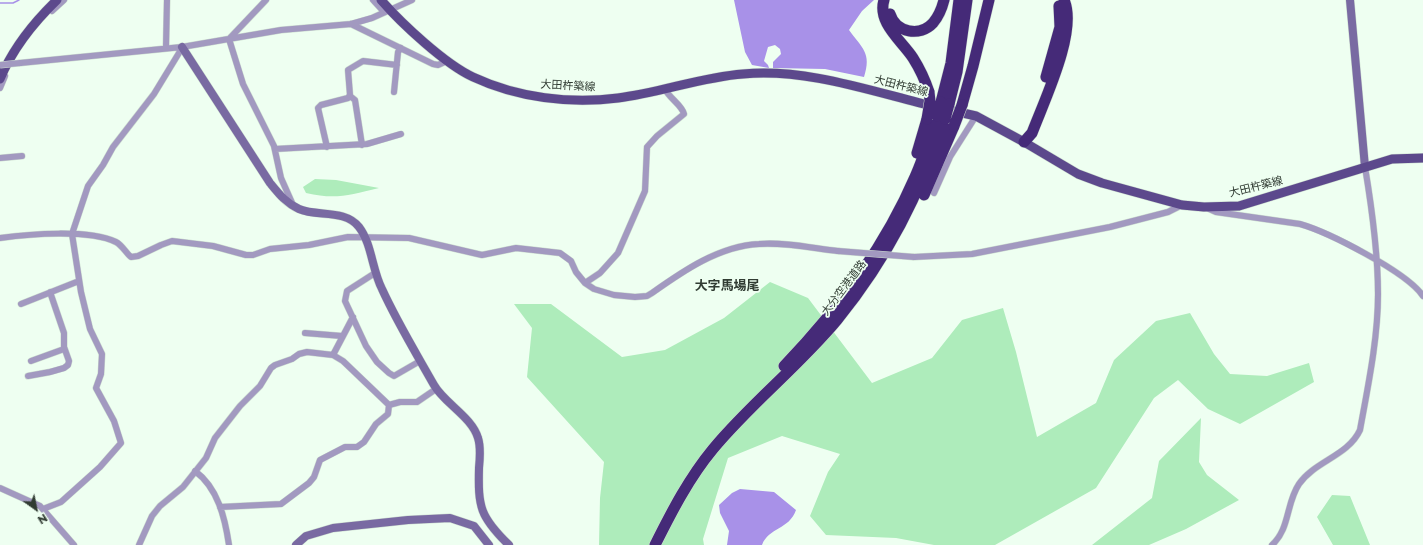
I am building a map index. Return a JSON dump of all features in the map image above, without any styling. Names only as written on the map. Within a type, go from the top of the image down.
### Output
[{"type":"highway","points":[[884,0],[882,5],[889,28],[922,72],[936,118]]},
{"type":"highway","points":[[889,0],[888,8],[896,25],[910,32],[921,31],[934,22],[941,11],[944,0]]},
{"type":"highway","name":"大分空港道路","points":[[945,103],[960,0]]},
{"type":"highway","name":"大分空港道路","points":[[652,545],[677,491],[695,462],[728,421],[819,328],[846,296],[872,259],[936,118],[945,103],[957,72],[968,0]]},
{"type":"highway","points":[[836,321],[881,267],[905,230],[932,179],[962,105],[974,66],[989,0]]},
{"type":"highway","points":[[1052,0],[1064,25]]},
{"type":"highway","points":[[1058,0],[1064,25]]},
{"type":"highway","points":[[1064,0],[1064,25]]},
{"type":"highway","points":[[1024,142],[1032,133],[1059,62],[1069,0]]},
{"type":"highway","name":"大分空港道路","points":[[655,545],[689,482],[713,449],[751,408],[811,349],[836,321],[870,276],[904,219],[928,168],[936,118]]},
{"type":"main road","points":[[0,79],[10,55],[28,31],[57,0]]},
{"type":"main road","name":"大田杵築線","points":[[381,0],[389,10],[447,62],[472,77],[497,87],[534,96],[584,100],[619,98],[710,78],[743,74],[784,74],[815,78],[976,116],[1078,174],[1102,183],[1182,205],[1204,207],[1239,206],[1276,196],[1392,159],[1423,158]]},
{"type":"street","points":[[0,88],[10,63],[28,37],[64,0]]},
{"type":"street","points":[[166,47],[167,0]]},
{"type":"street","points":[[229,39],[266,0]]},
{"type":"street","points":[[373,0],[389,10]]},
{"type":"street","points":[[386,0],[389,10]]},
{"type":"street","points":[[0,65],[166,47],[182,47],[281,30],[351,24],[372,18],[412,0]]},
{"type":"street","points":[[1272,545],[1284,528],[1295,493],[1300,484],[1316,468],[1356,439],[1360,430],[1372,357],[1378,295],[1376,261],[1372,210],[1365,167],[1350,0]]},
{"type":"street","points":[[351,24],[433,64],[438,65],[447,62]]},
{"type":"street","points":[[229,39],[243,84],[275,149],[281,178],[293,205]]},
{"type":"street","points":[[182,47],[270,183],[284,200],[300,210],[342,217],[358,226],[365,239],[381,288],[436,389],[473,428],[478,437],[480,449],[479,494],[481,506],[486,520],[509,545]]},
{"type":"street","points":[[43,509],[61,502],[100,467],[121,443],[114,421],[96,388],[101,374],[102,354],[90,329],[79,281],[72,234],[88,186],[103,165],[113,147],[154,94],[182,47]]},
{"type":"street","points":[[394,92],[397,65],[401,48]]},
{"type":"street","points":[[362,145],[355,100],[350,96],[348,70],[363,61],[397,65]]},
{"type":"street","points":[[586,283],[600,273],[618,253],[645,191],[647,148],[656,136],[684,114],[683,111],[668,96],[665,89]]},
{"type":"street","points":[[327,147],[318,108],[321,105],[350,96]]},
{"type":"street","points":[[934,193],[950,157],[976,116]]},
{"type":"street","points":[[275,149],[362,145],[402,134]]},
{"type":"street","points":[[0,158],[22,156]]},
{"type":"street","points":[[0,238],[20,235],[72,234],[115,242],[131,257],[138,256],[172,241],[213,246],[246,255],[253,255],[270,249],[309,245],[348,237],[365,239],[410,238],[482,256],[516,248],[555,252],[567,257],[586,283],[594,289],[614,295],[635,297],[647,296],[691,266],[714,256],[745,246],[775,244],[914,257],[972,254],[1110,227],[1168,212],[1182,205]]},
{"type":"street","points":[[1204,207],[1216,212],[1300,224],[1357,249],[1396,272],[1414,286],[1423,296]]},
{"type":"street","points":[[375,273],[347,291],[345,301],[366,346],[377,362],[394,376],[420,360]]},
{"type":"street","points":[[20,304],[79,281]]},
{"type":"street","points":[[28,376],[50,372],[68,365],[69,361],[64,348],[64,333],[50,292]]},
{"type":"street","points":[[332,355],[352,316]]},
{"type":"street","points":[[305,333],[342,336]]},
{"type":"street","points":[[31,361],[64,348]]},
{"type":"street","points":[[139,545],[152,516],[160,506],[183,487],[206,458],[215,438],[240,406],[260,386],[271,368],[292,359],[299,354],[308,352],[332,355],[343,361],[389,405]]},
{"type":"street","points":[[389,405],[400,402],[417,402],[436,389]]},
{"type":"street","points":[[220,507],[281,504],[309,483],[314,477],[320,460],[345,447],[357,447],[364,442],[376,424],[388,414],[389,405]]},
{"type":"street","points":[[195,471],[208,483],[220,507],[226,523],[229,545]]},
{"type":"street","points":[[0,488],[31,501],[43,509],[74,545]]},
{"type":"street","points":[[296,545],[306,536],[333,528],[408,520],[450,518],[474,526],[489,545]]},
{"type":"green space","points":[[315,179],[336,180],[379,188],[342,196],[326,196],[306,193],[303,187]]},
{"type":"green space","points":[[770,282],[808,298],[872,383],[932,358],[962,320],[1003,308],[1016,352],[1037,437],[1096,403],[1114,360],[1156,321],[1190,313],[1214,354],[1230,374],[1267,376],[1309,363],[1314,382],[1240,424],[1208,409],[1178,380],[1154,398],[1096,488],[995,545],[934,545],[896,538],[826,535],[810,516],[828,472],[840,454],[782,436],[728,458],[703,539],[704,545],[599,545],[600,498],[604,462],[527,377],[532,328],[514,304],[551,304],[622,357],[665,350],[724,318]]},
{"type":"green space","points":[[1201,418],[1199,462],[1207,475],[1239,500],[1186,529],[1149,545],[1092,545],[1152,498],[1159,461]]},
{"type":"green space","points":[[1332,495],[1350,496],[1370,545],[1333,545],[1317,517]]},
{"type":"shaded area","points":[[734,0],[874,0],[862,11],[849,30],[862,46],[866,56],[867,62],[864,77],[825,69],[773,68],[773,62],[781,54],[780,49],[775,45],[768,47],[764,61],[769,68],[752,65],[745,52]]},
{"type":"shaded area","points":[[740,489],[774,492],[796,510],[793,517],[769,535],[762,545],[727,545],[729,531],[720,513],[719,505],[732,493]]},
{"type":"waterway","points":[[0,3],[13,3],[19,0]]},
{"type":"district","name":"大字馬場尾","points":[[727,286]]}]
